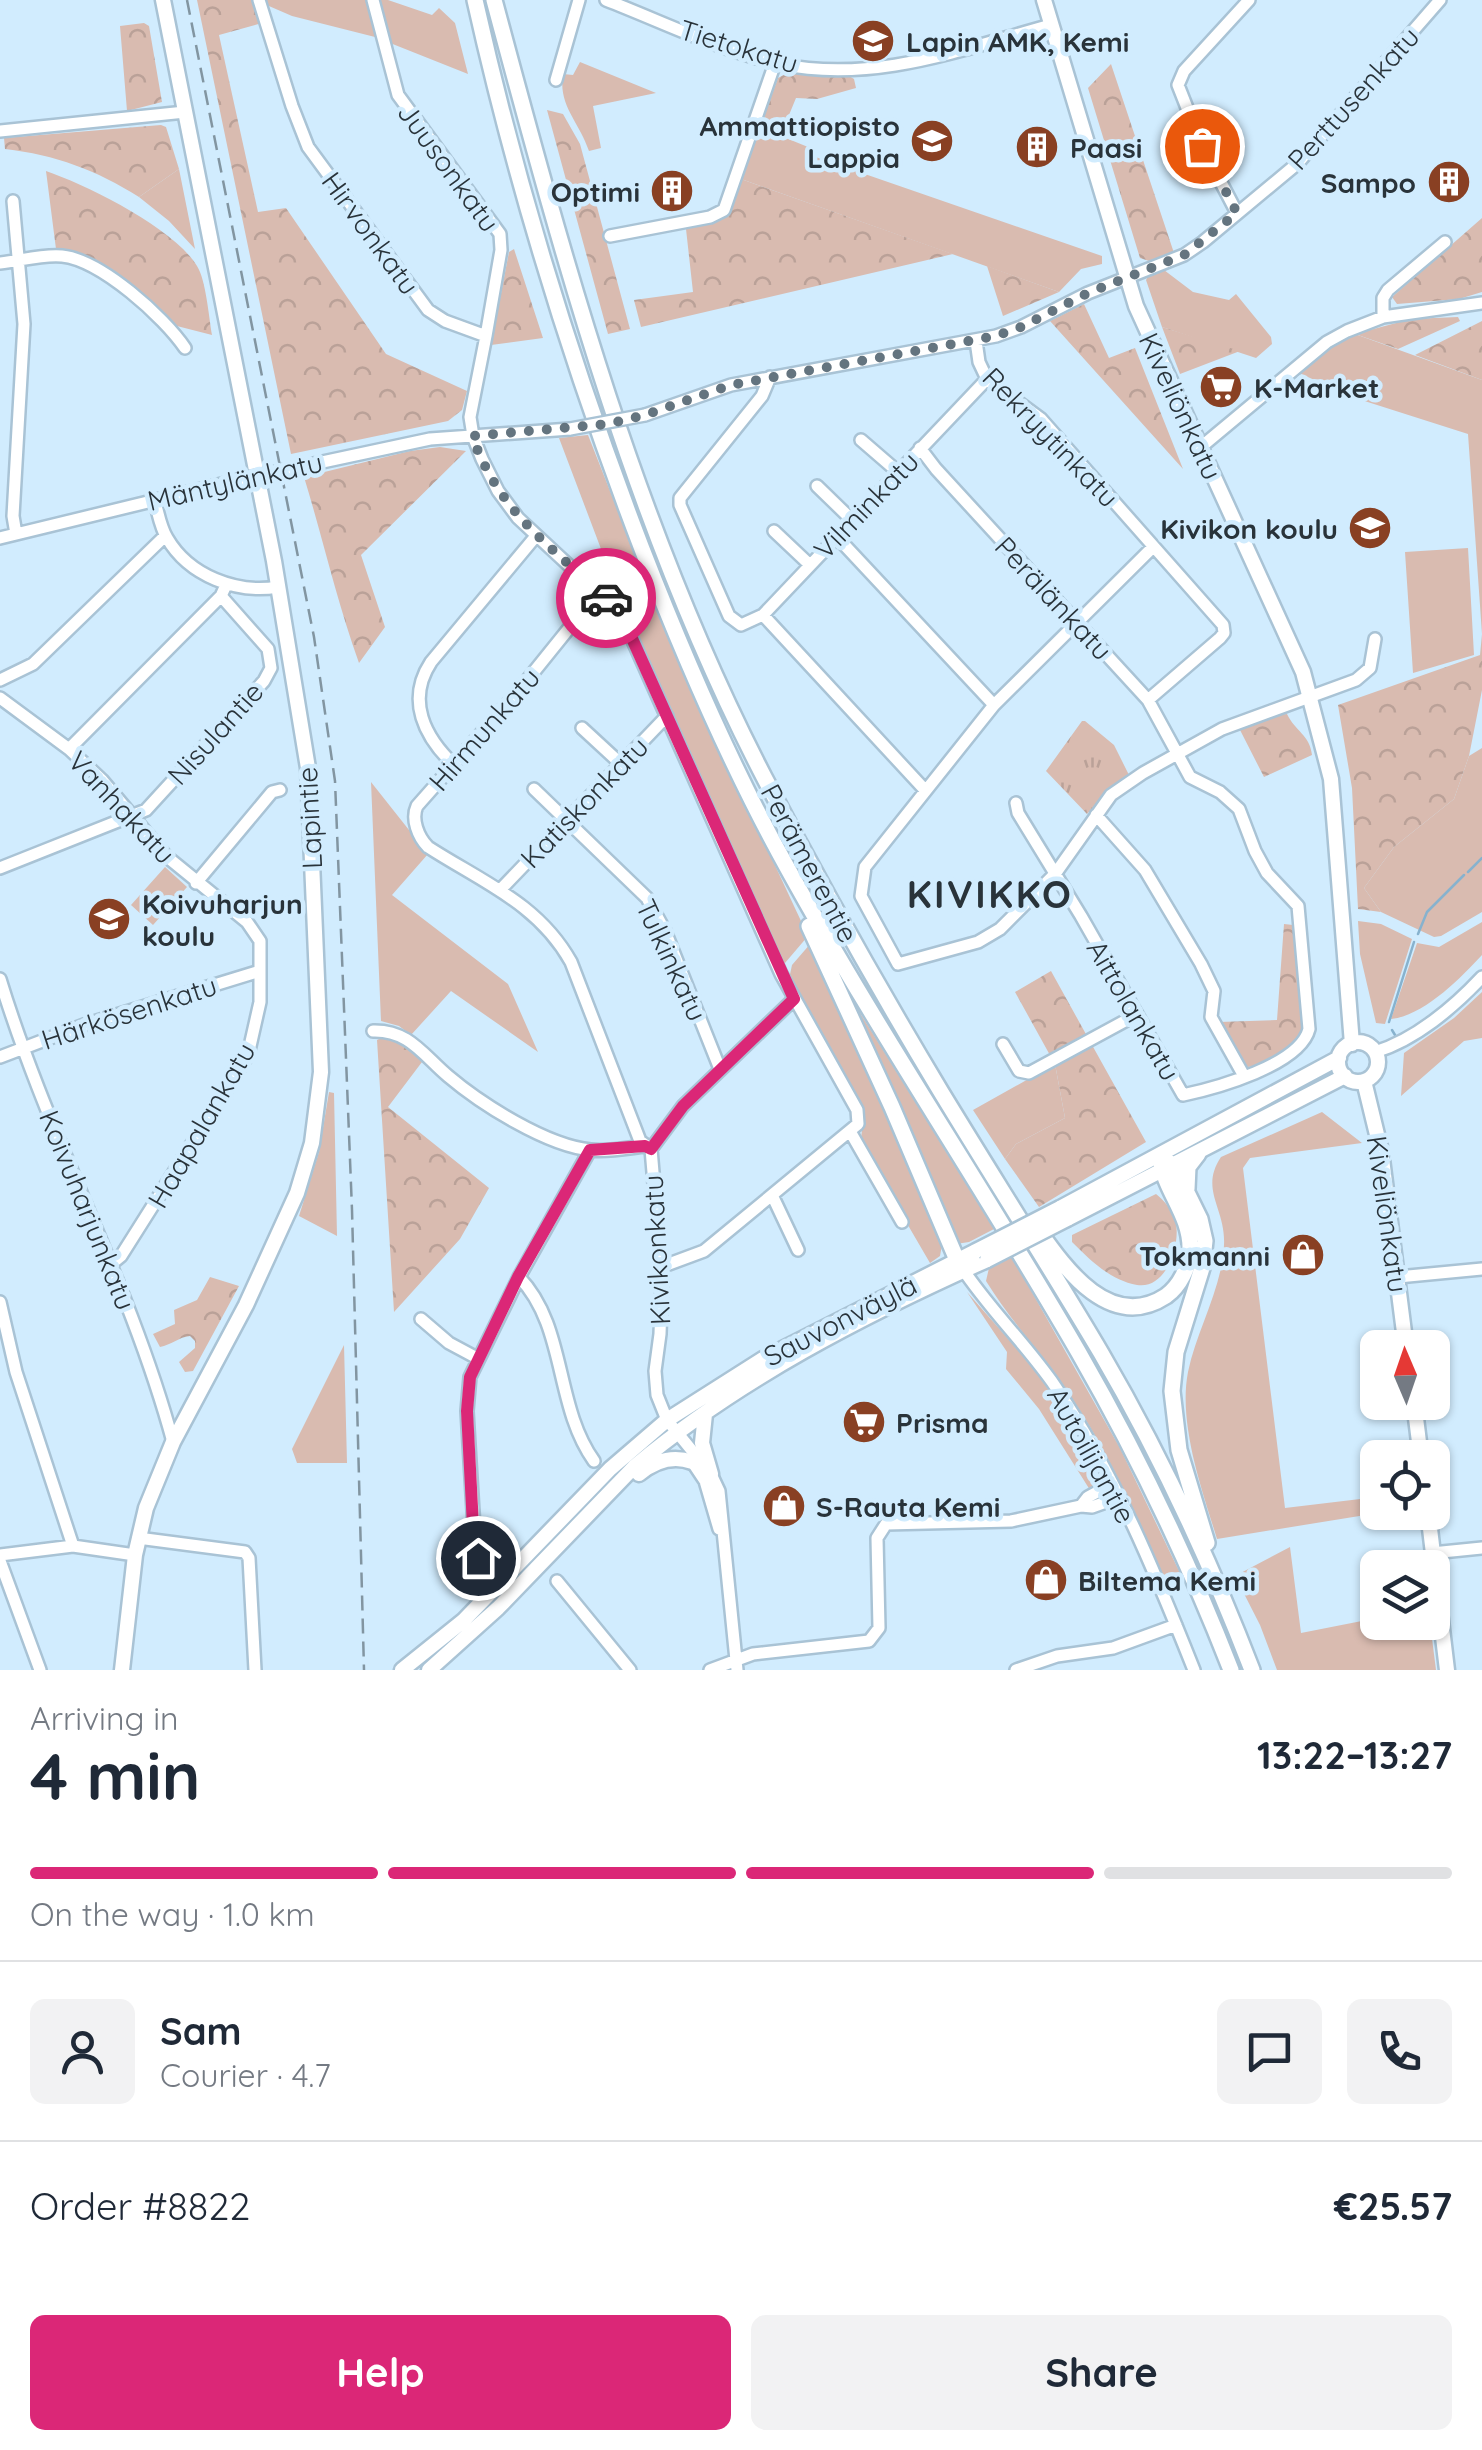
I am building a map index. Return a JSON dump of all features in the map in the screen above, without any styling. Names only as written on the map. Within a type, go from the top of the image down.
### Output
[{"type":"highway","name":"Perämerentie","points":[[475,0],[506,136],[570,352],[602,446],[694,675],[786,866],[871,1015],[1080,1356],[1168,1528],[1231,1670]]},
{"type":"highway","name":"Perämerentie","points":[[494,0],[589,344],[672,572],[761,772],[864,962],[1130,1406],[1216,1581],[1252,1670]]},
{"type":"highway","points":[[786,866],[792,892],[877,1073],[960,1265]]},
{"type":"highway","points":[[1187,1193],[1188,1167],[1198,1154]]},
{"type":"highway","points":[[1009,1200],[1030,1219],[1092,1293],[1118,1305],[1141,1306],[1171,1292],[1189,1257],[1185,1218],[1165,1165]]},
{"type":"highway","points":[[1165,1165],[1187,1193],[1202,1226],[1205,1250],[1176,1352],[1173,1399],[1182,1463],[1216,1581]]},
{"type":"main road","name":"Lapintie","points":[[122,1670],[135,1555],[155,1482],[290,1212],[304,1175],[316,1122],[321,1049],[308,768],[278,587],[163,0]]},
{"type":"main road","name":"Kiveliönkatu","points":[[1044,0],[1128,280],[1162,366],[1289,640],[1309,696],[1333,798],[1352,1044]]},
{"type":"main road","points":[[1363,1043],[1376,1052],[1377,1069],[1364,1081],[1344,1076],[1339,1058],[1352,1044],[1363,1043]]},
{"type":"main road","name":"Sauvonväylä","points":[[402,1670],[441,1640],[610,1470],[667,1420],[763,1359],[1165,1165],[1339,1058]]},
{"type":"main road","name":"Sauvonväylä","points":[[1165,1165],[1198,1154],[1344,1076]]},
{"type":"main road","name":"Kiveliönkatu","points":[[1364,1081],[1381,1151],[1404,1330]]},
{"type":"main road","name":"Sauvonväylä","points":[[428,1670],[446,1658],[635,1466],[677,1433],[793,1358],[960,1265]]},
{"type":"main road","points":[[705,1414],[702,1443],[711,1474]]},
{"type":"main road","points":[[617,1485],[628,1483],[658,1462],[679,1458],[692,1462]]},
{"type":"main road","points":[[1442,1640],[1447,1670]]},
{"type":"street","name":"Hirvonkatu","points":[[260,0],[308,147],[428,310],[445,321],[486,336]]},
{"type":"street","name":"Juusonkatu","points":[[373,0],[398,94],[500,234],[501,250],[486,336]]},
{"type":"street","points":[[556,80],[579,0]]},
{"type":"street","name":"Tietokatu","points":[[606,0],[775,63],[861,70],[937,58],[1051,25]]},
{"type":"street","points":[[1237,213],[1202,146],[1178,85],[1184,70],[1249,0]]},
{"type":"street","name":"Perttusenkatu","points":[[472,436],[570,429],[645,415],[731,385],[976,341],[1021,327],[1088,293],[1184,255],[1298,163],[1440,0]]},
{"type":"street","points":[[610,236],[710,217],[724,210],[775,63]]},
{"type":"street","points":[[0,131],[185,112]]},
{"type":"street","points":[[13,201],[24,337],[13,516],[16,534]]},
{"type":"street","points":[[1383,318],[1381,305],[1388,290],[1445,242]]},
{"type":"street","points":[[0,263],[62,256],[95,268],[145,305],[185,348]]},
{"type":"street","points":[[1201,447],[1346,330],[1383,318],[1482,303]]},
{"type":"street","points":[[486,336],[471,412],[472,436],[498,491],[536,536],[621,614],[794,999],[858,1110],[858,1124],[851,1132],[704,1251],[661,1267]]},
{"type":"street","name":"Rekryytinkatu","points":[[976,341],[979,362],[987,378],[1041,419],[1224,630],[1220,638],[1148,700]]},
{"type":"street","name":"Vilminkatu","points":[[770,377],[762,396],[680,500],[729,616],[741,625],[764,616],[987,378]]},
{"type":"street","name":"Mäntylänkatu","points":[[0,538],[154,499],[430,438],[472,436]]},
{"type":"street","points":[[861,440],[898,472]]},
{"type":"street","name":"Perälänkatu","points":[[920,448],[1148,700],[1192,780],[1220,792],[1240,809],[1261,863],[1272,881],[1298,906],[1307,1037],[1292,1052],[1244,1076]]},
{"type":"street","points":[[817,486],[852,520]]},
{"type":"street","points":[[154,499],[166,536],[224,590],[278,587]]},
{"type":"street","points":[[774,531],[810,565]]},
{"type":"street","points":[[0,680],[33,664],[166,536]]},
{"type":"street","points":[[454,766],[437,746],[422,718],[420,679],[536,536]]},
{"type":"street","points":[[837,537],[994,705]]},
{"type":"street","points":[[1153,547],[994,705],[866,867],[861,896],[892,958],[902,964],[990,936],[1024,908],[1055,874],[1118,789],[1222,730],[1342,686],[1364,674],[1373,662],[1375,638]]},
{"type":"street","points":[[70,749],[224,590]]},
{"type":"street","name":"Nisulantie","points":[[134,816],[146,810],[264,681],[271,668],[268,650],[224,590]]},
{"type":"street","name":"Hirmunkatu","points":[[599,591],[415,809],[415,820],[420,837],[436,853],[500,889],[545,924],[568,955],[648,1148]]},
{"type":"street","points":[[764,616],[926,790]]},
{"type":"street","name":"Vanhakatu","points":[[0,698],[70,749],[134,816],[162,852],[255,931],[260,941],[260,972]]},
{"type":"street","name":"Katiskonkatu","points":[[500,889],[667,716]]},
{"type":"street","points":[[582,728],[621,764]]},
{"type":"street","name":"Tulkinkatu","points":[[534,788],[640,889],[652,906],[720,1069]]},
{"type":"street","points":[[196,883],[272,792],[280,790]]},
{"type":"street","name":"Aittolankatu","points":[[1016,802],[1018,813],[1183,1095],[1244,1076]]},
{"type":"street","points":[[1096,815],[1145,870],[1202,966],[1214,991],[1212,1017],[1244,1076]]},
{"type":"street","points":[[0,868],[134,816]]},
{"type":"street","name":"Härkösenkatu","points":[[0,1058],[84,1025],[260,972]]},
{"type":"street","name":"Haapalankatu","points":[[110,1266],[121,1256],[248,1056],[260,1002],[260,972]]},
{"type":"street","points":[[1376,1052],[1400,1042],[1429,1022],[1482,978]]},
{"type":"street","name":"Koivuharjunkatu","points":[[0,980],[22,1048],[153,1375],[172,1442]]},
{"type":"street","name":"Kivikonkatu","points":[[677,1433],[667,1420],[655,1378],[661,1267],[648,1148],[720,1069],[794,999]]},
{"type":"street","points":[[1003,1044],[1018,1071],[1030,1073],[1136,1015]]},
{"type":"street","points":[[372,1031],[402,1035],[449,1077],[491,1106],[546,1135],[590,1150],[648,1148]]},
{"type":"street","points":[[851,1132],[902,1222]]},
{"type":"street","points":[[484,1565],[474,1545],[467,1411],[470,1377],[518,1277],[590,1150]]},
{"type":"street","points":[[772,1195],[798,1250]]},
{"type":"street","name":"Autoilijantie","points":[[960,1265],[1056,1386],[1120,1497],[1194,1670]]},
{"type":"street","points":[[1398,1277],[1482,1269]]},
{"type":"street","points":[[518,1277],[545,1313],[580,1440],[594,1461]]},
{"type":"street","points":[[0,1302],[16,1372],[73,1546]]},
{"type":"street","points":[[422,1318],[449,1343],[477,1358]]},
{"type":"street","points":[[677,1433],[682,1448],[705,1481],[722,1532]]},
{"type":"street","points":[[677,1433],[711,1474],[723,1505],[722,1532],[737,1665]]},
{"type":"street","points":[[1080,1506],[1112,1484]]},
{"type":"street","points":[[710,1670],[754,1664],[772,1653],[868,1641],[874,1637],[879,1628],[877,1538],[886,1524],[1011,1521],[1080,1506],[1092,1507],[1120,1497]]},
{"type":"street","points":[[138,1538],[246,1552],[254,1670]]},
{"type":"street","points":[[40,1670],[0,1558],[73,1546],[135,1555]]},
{"type":"street","points":[[1450,1551],[1482,1548]]},
{"type":"street","points":[[557,1581],[630,1670]]},
{"type":"street","points":[[1016,1670],[1056,1656],[1113,1648],[1176,1625]]},
{"type":"green space","points":[[197,0],[255,0],[262,23],[219,35],[258,212],[286,208],[386,354],[467,391],[462,410],[448,421],[291,454]]},
{"type":"green space","points":[[255,0],[388,0],[432,15],[439,8],[455,23],[468,74],[375,37],[292,16]]},
{"type":"green space","points":[[120,26],[149,26],[162,102],[127,111]]},
{"type":"green space","points":[[580,62],[656,93],[593,106],[601,148],[589,151],[566,105],[562,85],[563,74],[573,75]]},
{"type":"green space","points":[[1111,64],[1174,253],[1152,262],[1140,258],[1088,88]]},
{"type":"green space","points":[[789,72],[849,76],[856,88],[817,99],[796,98],[782,132],[761,125],[778,78]]},
{"type":"green space","points":[[547,110],[563,114],[580,144],[630,329],[608,334]]},
{"type":"green space","points":[[761,125],[808,147],[807,154],[1102,256],[1102,264],[1081,269],[1059,292],[741,179]]},
{"type":"green space","points":[[166,127],[179,169],[139,197],[75,165],[5,149],[4,138]]},
{"type":"green space","points":[[179,169],[195,249],[139,197]]},
{"type":"green space","points":[[46,171],[128,210],[186,252],[203,280],[212,335],[173,325],[95,262],[56,249]]},
{"type":"green space","points":[[741,179],[953,254],[641,327],[634,300],[693,292],[686,229],[723,214]]},
{"type":"green space","points":[[1482,218],[1482,292],[1459,299],[1397,304],[1392,297]]},
{"type":"green space","points":[[514,249],[543,338],[491,345],[509,252]]},
{"type":"green space","points":[[987,266],[1059,292],[1003,316]]},
{"type":"green space","points":[[1164,270],[1193,292],[1229,300],[1236,294],[1271,337],[1272,344],[1256,358],[1162,327],[1146,280]]},
{"type":"green space","points":[[1084,304],[1109,358],[1135,348],[1183,469],[1050,321]]},
{"type":"green space","points":[[1458,317],[1460,321],[1398,349],[1355,334],[1411,319]]},
{"type":"green space","points":[[1482,321],[1482,380],[1415,355]]},
{"type":"green space","points":[[1162,327],[1240,351],[1180,374]]},
{"type":"green space","points":[[1355,334],[1482,380],[1482,634],[1468,434],[1352,397],[1299,373],[1338,342]]},
{"type":"green space","points":[[588,435],[662,623],[808,936],[785,963],[781,963],[623,607],[559,438]]},
{"type":"green space","points":[[440,447],[466,451],[361,555],[385,627],[359,663],[304,477]]},
{"type":"green space","points":[[1468,548],[1474,655],[1413,673],[1405,552]]},
{"type":"green space","points":[[1482,634],[1482,690],[1469,756],[1454,799],[1394,847],[1364,888],[1381,912],[1358,909],[1352,788],[1338,705],[1480,655]]},
{"type":"green space","points":[[1287,714],[1312,755],[1264,777],[1239,728]]},
{"type":"green space","points":[[1082,721],[1114,745],[1129,775],[1087,814],[1046,771]]},
{"type":"green space","points":[[1482,748],[1482,912],[1434,937],[1381,912],[1364,888],[1394,847],[1454,799],[1469,756]]},
{"type":"green space","points":[[371,782],[428,854],[392,895],[508,984],[538,1052],[451,991],[411,1035],[399,1026],[381,1021]]},
{"type":"green space","points":[[165,867],[187,887],[153,925],[131,905]]},
{"type":"green space","points":[[1358,921],[1381,924],[1412,939],[1385,1024],[1376,1023],[1360,954]]},
{"type":"green space","points":[[1482,922],[1482,955],[1473,965],[1428,1004],[1391,1019],[1417,943],[1439,947]]},
{"type":"green space","points":[[1284,924],[1293,925],[1297,935],[1305,1028],[1295,1045],[1263,1064],[1248,1067],[1242,1064],[1219,1022],[1277,1020]]},
{"type":"green space","points":[[811,943],[942,1245],[940,1256],[930,1263],[863,1148],[864,1110],[789,979],[792,965]]},
{"type":"green space","points":[[1051,971],[1087,1036],[1051,1057],[1015,992]]},
{"type":"green space","points":[[1482,992],[1482,1038],[1464,1041],[1401,1096],[1404,1053],[1454,1018]]},
{"type":"green space","points":[[852,1000],[994,1229],[956,1244]]},
{"type":"green space","points":[[383,1037],[404,1041],[422,1062],[388,1107],[489,1188],[460,1239],[394,1312],[377,1040]]},
{"type":"green space","points":[[1092,1045],[1146,1142],[1039,1207],[1005,1159],[1016,1144],[1065,1118],[1055,1064]]},
{"type":"green space","points":[[1055,1064],[1065,1118],[1016,1144],[1005,1159],[973,1110]]},
{"type":"green space","points":[[329,1092],[334,1093],[337,1236],[299,1216],[319,1152]]},
{"type":"green space","points":[[1322,1112],[1362,1143],[1250,1158],[1243,1168],[1285,1508],[1360,1499],[1360,1516],[1217,1539],[1193,1457],[1186,1392],[1192,1356],[1222,1261],[1224,1232],[1212,1179],[1221,1157]]},
{"type":"green space","points":[[1156,1194],[1172,1212],[1177,1229],[1170,1262],[1157,1280],[1137,1285],[1118,1279],[1072,1242],[1072,1235]]},
{"type":"green space","points":[[1011,1255],[1120,1448],[1180,1573],[1165,1581],[1097,1439],[986,1281],[989,1268]]},
{"type":"green space","points":[[210,1277],[239,1286],[193,1371],[185,1372],[179,1362],[195,1348],[195,1341],[190,1336],[160,1347],[153,1334],[175,1324],[174,1310],[197,1300]]},
{"type":"green space","points":[[967,1292],[1039,1374],[1098,1476],[1090,1490],[1039,1409],[1006,1369],[1007,1352]]},
{"type":"green space","points":[[344,1345],[347,1463],[297,1463],[292,1449]]},
{"type":"green space","points":[[1290,1547],[1301,1633],[1360,1621],[1360,1640],[1432,1640],[1436,1670],[1277,1670],[1235,1576]]},
{"type":"waterway","points":[[1468,872],[1482,858]]},
{"type":"waterway","points":[[1418,934],[1427,912],[1464,875]]},
{"type":"waterway","points":[[1389,1022],[1414,942]]},
{"type":"waterway","points":[[1392,1030],[1395,1035]]},
{"type":"railway","points":[[187,0],[314,637],[335,781],[352,1210],[364,1670]]},
{"type":"way so far","points":[[606,598],[518,518],[498,491],[472,436],[570,429],[627,420],[731,385],[976,341],[1021,327],[1088,293],[1184,255],[1237,213],[1202,146]]},
{"type":"place","name":"Lapin AMK, Kemi","points":[[873,41]]},
{"type":"place","name":"Ammattiopisto Lappia","points":[[932,141]]},
{"type":"place","name":"Paasi","points":[[1037,147]]},
{"type":"place","name":"Sampo","points":[[1449,182]]},
{"type":"place","name":"Optimi","points":[[672,191]]},
{"type":"place","name":"K-Market","points":[[1221,387]]},
{"type":"place","name":"Kivikon koulu","points":[[1370,528]]},
{"type":"place","name":"Koivuharjun koulu","points":[[109,919]]},
{"type":"place","name":"Tokmanni","points":[[1303,1255]]},
{"type":"place","name":"Prisma","points":[[864,1422]]},
{"type":"place","name":"S-Rauta Kemi","points":[[784,1506]]},
{"type":"place","name":"Biltema Kemi","points":[[1046,1580]]},
{"type":"district","name":"KIVIKKO","points":[[990,894]]},
{"type":"route","points":[[478,1558],[474,1545],[468,1386],[477,1358],[530,1256],[590,1150],[645,1146],[651,1149],[683,1106],[794,999],[621,614],[606,598]]}]
